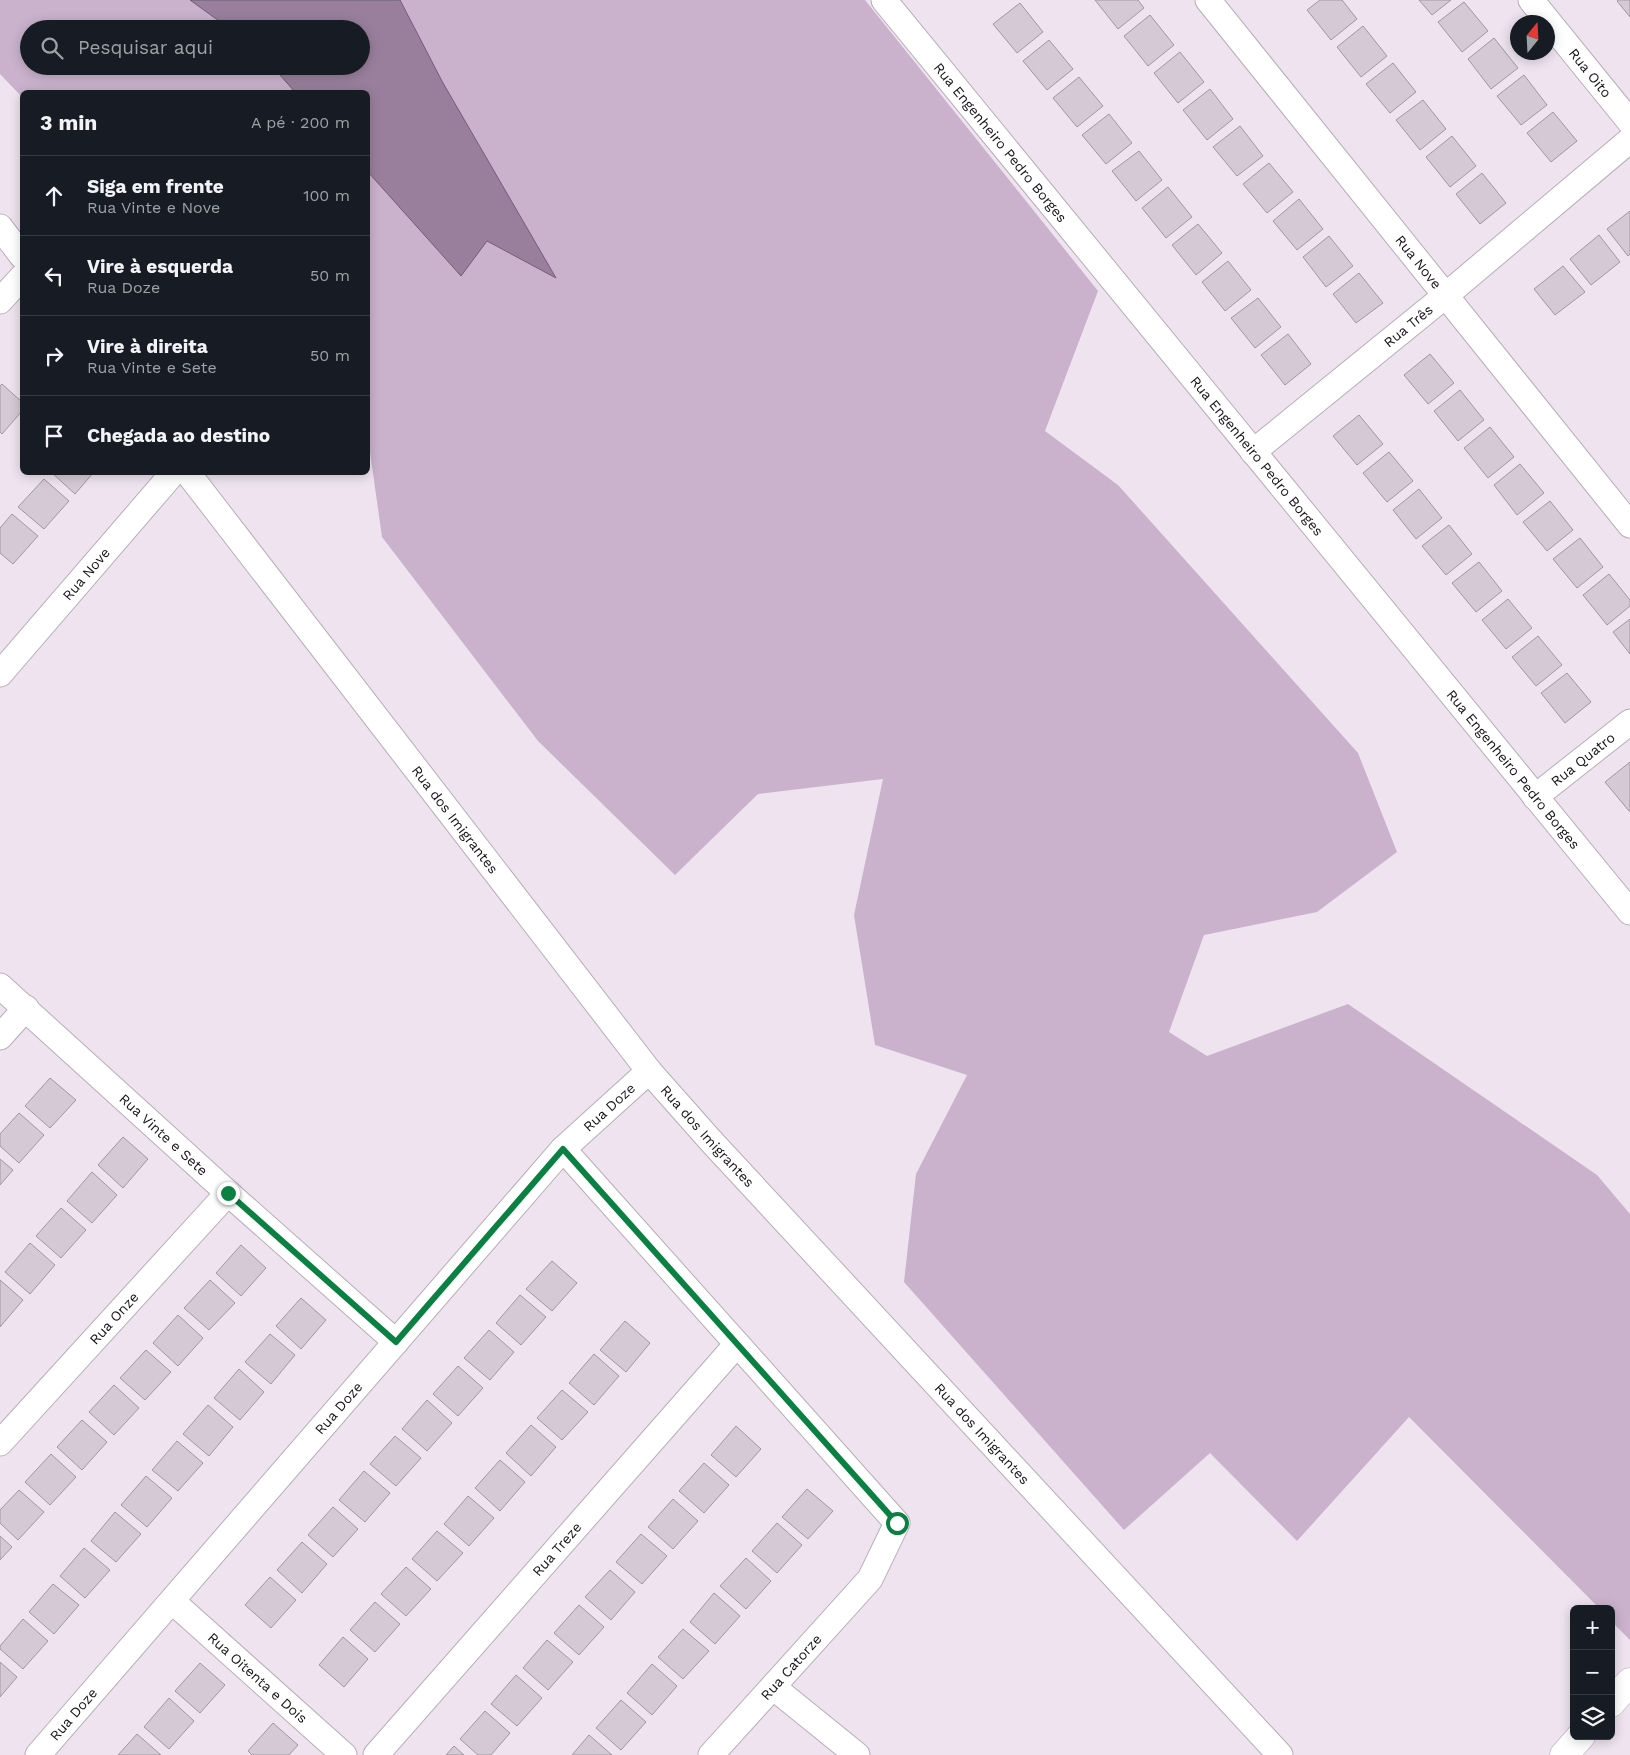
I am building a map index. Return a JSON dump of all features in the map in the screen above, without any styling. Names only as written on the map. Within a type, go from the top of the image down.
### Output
[{"type":"street","name":"Rua Nove","points":[[1208,0],[1630,525]]},
{"type":"street","name":"Rua Oito","points":[[1531,0],[1630,122]]},
{"type":"street","name":"Rua Engenheiro Pedro Borges","points":[[891,2],[1253,452],[1630,912]]},
{"type":"street","name":"Rua Três","points":[[1253,452],[1445,296],[1630,140]]},
{"type":"street","points":[[0,227],[20,253]]},
{"type":"street","points":[[0,301],[20,279]]},
{"type":"street","name":"Rua Nove","points":[[0,674],[171,475]]},
{"type":"street","name":"Rua dos Imigrantes","points":[[189,475],[649,1071],[1280,1755]]},
{"type":"street","name":"Rua Quatro","points":[[1535,797],[1630,722]]},
{"type":"street","name":"Rua Vinte e Sete","points":[[0,986],[228,1193],[396,1342]]},
{"type":"street","points":[[0,1037],[26,1008]]},
{"type":"street","name":"Rua Doze","points":[[38,1755],[563,1149],[649,1071]]},
{"type":"street","points":[[563,1149],[737,1344]]},
{"type":"street","name":"Rua Onze","points":[[0,1443],[228,1193]]},
{"type":"street","name":"Rua Catorze","points":[[711,1755],[870,1579],[897,1523],[737,1344]]},
{"type":"street","name":"Rua Treze","points":[[376,1755],[737,1344]]},
{"type":"street","name":"Rua Oitenta e Dois","points":[[172,1601],[344,1755]]},
{"type":"street","points":[[1615,1699],[1630,1682]]},
{"type":"street","points":[[773,1687],[857,1755]]},
{"type":"street","points":[[1564,1755],[1577,1740]]},
{"type":"shaded area","points":[[0,0],[865,0],[1098,291],[1045,431],[1118,485],[1358,753],[1397,852],[1317,912],[1204,935],[1169,1032],[1207,1056],[1348,1004],[1597,1175],[1630,1214],[1630,1640],[1615,1625],[1615,1605],[1596,1605],[1409,1417],[1297,1541],[1210,1453],[1124,1530],[904,1282],[916,1174],[967,1075],[875,1045],[854,915],[883,779],[758,794],[675,875],[538,741],[382,537],[370,452],[370,90],[20,90],[20,95],[0,74]]},
{"type":"shaded area","points":[[190,0],[400,0],[443,83],[556,278],[487,241],[461,276],[370,174],[370,90],[293,90],[280,75],[370,75],[370,20],[218,20]]},
{"type":"building","points":[[1095,0],[1138,0],[1144,8],[1118,29]]},
{"type":"building","points":[[1320,0],[1342,0],[1357,19],[1331,40],[1307,10]]},
{"type":"building","points":[[1419,0],[1451,0],[1432,15]]},
{"type":"building","points":[[1630,0],[1630,17],[1617,1]]},
{"type":"building","points":[[1464,2],[1488,31],[1462,52],[1438,22]]},
{"type":"building","points":[[1020,3],[1043,32],[1017,53],[993,24]]},
{"type":"building","points":[[1150,15],[1174,45],[1148,66],[1124,36]]},
{"type":"building","points":[[1363,26],[1387,56],[1361,77],[1337,47]]},
{"type":"building","points":[[1494,38],[1518,68],[1491,89],[1468,59]]},
{"type":"building","points":[[1049,40],[1073,69],[1047,90],[1023,61]]},
{"type":"building","points":[[1180,52],[1204,82],[1178,103],[1154,73]]},
{"type":"building","points":[[1393,63],[1416,92],[1390,113],[1366,84]]},
{"type":"building","points":[[1524,75],[1547,105],[1521,125],[1497,96]]},
{"type":"building","points":[[1079,77],[1103,106],[1077,127],[1053,98]]},
{"type":"building","points":[[1210,89],[1233,119],[1207,140],[1183,110]]},
{"type":"building","points":[[1423,100],[1446,129],[1420,150],[1396,120]]},
{"type":"building","points":[[1553,112],[1577,141],[1551,162],[1527,133]]},
{"type":"building","points":[[1109,114],[1132,143],[1106,164],[1082,135]]},
{"type":"building","points":[[1240,126],[1263,156],[1237,176],[1213,147]]},
{"type":"building","points":[[1452,136],[1476,166],[1450,187],[1426,157]]},
{"type":"building","points":[[1139,151],[1162,180],[1136,201],[1112,171]]},
{"type":"building","points":[[1269,163],[1293,192],[1267,213],[1243,184]]},
{"type":"building","points":[[1482,173],[1506,203],[1480,224],[1456,194]]},
{"type":"building","points":[[1168,187],[1192,217],[1166,238],[1142,208]]},
{"type":"building","points":[[1299,199],[1323,229],[1297,250],[1273,221]]},
{"type":"building","points":[[1630,211],[1630,254],[1628,256],[1607,229]]},
{"type":"building","points":[[1198,224],[1222,253],[1196,275],[1172,245]]},
{"type":"building","points":[[1599,235],[1620,262],[1591,285],[1570,259]]},
{"type":"building","points":[[1329,236],[1353,266],[1326,287],[1303,257]]},
{"type":"building","points":[[1228,261],[1251,290],[1225,311],[1202,282]]},
{"type":"building","points":[[1563,266],[1585,292],[1555,315],[1534,289]]},
{"type":"building","points":[[1359,273],[1383,303],[1356,323],[1333,294]]},
{"type":"building","points":[[1258,298],[1281,327],[1255,348],[1231,318]]},
{"type":"building","points":[[1288,334],[1311,364],[1285,385],[1261,355]]},
{"type":"building","points":[[1430,354],[1454,383],[1428,404],[1404,375]]},
{"type":"building","points":[[2,384],[20,400],[20,413],[2,434],[0,432],[0,386]]},
{"type":"building","points":[[1460,390],[1484,420],[1458,441],[1434,411]]},
{"type":"building","points":[[1359,415],[1383,444],[1357,465],[1333,436]]},
{"type":"building","points":[[1490,427],[1514,457],[1488,478],[1464,448]]},
{"type":"building","points":[[1389,452],[1413,481],[1387,502],[1363,473]]},
{"type":"building","points":[[1520,464],[1544,493],[1517,515],[1494,485]]},
{"type":"building","points":[[54,475],[91,475],[75,494]]},
{"type":"building","points":[[44,479],[69,501],[44,529],[18,507]]},
{"type":"building","points":[[1419,489],[1442,518],[1416,539],[1393,510]]},
{"type":"building","points":[[1550,501],[1573,530],[1547,551],[1523,522]]},
{"type":"building","points":[[12,514],[38,536],[13,564],[0,553],[0,528]]},
{"type":"building","points":[[1449,525],[1472,554],[1446,575],[1422,546]]},
{"type":"building","points":[[1580,538],[1603,567],[1577,588],[1553,559]]},
{"type":"building","points":[[1479,562],[1502,591],[1476,612],[1452,583]]},
{"type":"building","points":[[1609,574],[1630,600],[1630,606],[1607,625],[1583,595]]},
{"type":"building","points":[[1508,599],[1532,628],[1506,649],[1482,620]]},
{"type":"building","points":[[1630,619],[1630,654],[1613,632]]},
{"type":"building","points":[[1538,636],[1562,665],[1536,686],[1512,657]]},
{"type":"building","points":[[1567,673],[1591,702],[1565,723],[1541,693]]},
{"type":"building","points":[[1630,762],[1630,811],[1629,811],[1605,782]]},
{"type":"building","points":[[50,1078],[76,1100],[50,1128],[25,1106]]},
{"type":"building","points":[[19,1113],[44,1135],[19,1163],[0,1146],[0,1134]]},
{"type":"building","points":[[123,1137],[148,1159],[123,1188],[98,1165]]},
{"type":"building","points":[[0,1159],[13,1170],[0,1185]]},
{"type":"building","points":[[92,1172],[117,1195],[92,1223],[67,1201]]},
{"type":"building","points":[[61,1208],[86,1230],[61,1258],[36,1236]]},
{"type":"building","points":[[30,1243],[55,1265],[30,1294],[5,1272]]},
{"type":"building","points":[[241,1245],[266,1268],[241,1296],[216,1273]]},
{"type":"building","points":[[552,1261],[577,1283],[552,1311],[526,1289]]},
{"type":"building","points":[[0,1280],[23,1300],[0,1327]]},
{"type":"building","points":[[210,1280],[235,1303],[209,1330],[184,1308]]},
{"type":"building","points":[[520,1295],[546,1317],[521,1345],[496,1323]]},
{"type":"building","points":[[301,1298],[326,1320],[301,1349],[276,1326]]},
{"type":"building","points":[[178,1315],[203,1338],[178,1366],[153,1343]]},
{"type":"building","points":[[625,1321],[650,1343],[626,1372],[600,1350]]},
{"type":"building","points":[[489,1330],[514,1352],[490,1380],[464,1358]]},
{"type":"building","points":[[270,1334],[295,1355],[271,1384],[245,1362]]},
{"type":"building","points":[[146,1350],[171,1372],[145,1400],[120,1378]]},
{"type":"building","points":[[594,1354],[619,1376],[594,1405],[569,1383]]},
{"type":"building","points":[[458,1366],[483,1388],[458,1416],[433,1394]]},
{"type":"building","points":[[239,1369],[264,1392],[240,1420],[214,1398]]},
{"type":"building","points":[[114,1385],[139,1408],[114,1435],[89,1412]]},
{"type":"building","points":[[562,1390],[588,1412],[562,1440],[537,1418]]},
{"type":"building","points":[[427,1400],[452,1423],[427,1451],[402,1429]]},
{"type":"building","points":[[208,1405],[233,1427],[209,1456],[183,1434]]},
{"type":"building","points":[[82,1420],[107,1442],[82,1470],[57,1447]]},
{"type":"building","points":[[531,1425],[556,1447],[531,1476],[506,1453]]},
{"type":"building","points":[[736,1426],[761,1449],[736,1477],[711,1455]]},
{"type":"building","points":[[395,1436],[421,1458],[396,1486],[370,1464]]},
{"type":"building","points":[[177,1441],[203,1463],[178,1491],[152,1470]]},
{"type":"building","points":[[51,1454],[76,1477],[50,1505],[25,1482]]},
{"type":"building","points":[[500,1460],[525,1482],[500,1511],[475,1488]]},
{"type":"building","points":[[704,1463],[729,1485],[704,1513],[679,1491]]},
{"type":"building","points":[[364,1471],[390,1493],[365,1522],[339,1500]]},
{"type":"building","points":[[146,1476],[172,1498],[147,1527],[121,1505]]},
{"type":"building","points":[[807,1489],[833,1511],[808,1539],[782,1517]]},
{"type":"building","points":[[19,1490],[44,1512],[18,1540],[0,1523],[0,1510]]},
{"type":"building","points":[[468,1496],[494,1518],[469,1546],[444,1524]]},
{"type":"building","points":[[673,1499],[698,1521],[673,1549],[648,1527]]},
{"type":"building","points":[[333,1507],[358,1529],[333,1557],[308,1535]]},
{"type":"building","points":[[115,1512],[141,1534],[116,1562],[91,1541]]},
{"type":"building","points":[[777,1523],[802,1545],[777,1573],[752,1551]]},
{"type":"building","points":[[437,1531],[463,1553],[437,1581],[412,1559]]},
{"type":"building","points":[[641,1534],[667,1556],[642,1584],[616,1562]]},
{"type":"building","points":[[0,1536],[12,1547],[0,1560]]},
{"type":"building","points":[[302,1542],[327,1564],[302,1593],[277,1570]]},
{"type":"building","points":[[84,1548],[110,1570],[85,1598],[60,1576]]},
{"type":"building","points":[[746,1558],[771,1581],[746,1609],[720,1586]]},
{"type":"building","points":[[406,1567],[431,1589],[406,1616],[381,1594]]},
{"type":"building","points":[[610,1570],[635,1592],[611,1620],[585,1597]]},
{"type":"building","points":[[270,1577],[296,1600],[271,1628],[245,1605]]},
{"type":"building","points":[[53,1584],[79,1605],[54,1634],[29,1612]]},
{"type":"building","points":[[714,1593],[740,1616],[715,1644],[690,1622]]},
{"type":"building","points":[[375,1602],[400,1624],[375,1652],[350,1630]]},
{"type":"building","points":[[579,1605],[604,1627],[579,1655],[554,1633]]},
{"type":"building","points":[[23,1619],[48,1641],[23,1669],[0,1649],[0,1646]]},
{"type":"building","points":[[683,1629],[709,1651],[683,1679],[658,1657]]},
{"type":"building","points":[[343,1637],[368,1659],[344,1687],[319,1665]]},
{"type":"building","points":[[547,1640],[573,1662],[548,1690],[523,1668]]},
{"type":"building","points":[[0,1662],[17,1677],[0,1697]]},
{"type":"building","points":[[200,1663],[225,1685],[200,1713],[175,1691]]},
{"type":"building","points":[[652,1664],[677,1686],[652,1715],[627,1693]]},
{"type":"building","points":[[516,1675],[542,1698],[517,1726],[491,1704]]},
{"type":"building","points":[[169,1698],[194,1721],[169,1749],[144,1727]]},
{"type":"building","points":[[621,1700],[646,1722],[621,1750],[596,1728]]},
{"type":"building","points":[[485,1711],[510,1733],[491,1755],[478,1755],[460,1739]]},
{"type":"building","points":[[273,1723],[298,1745],[289,1755],[252,1755],[248,1751]]},
{"type":"building","points":[[137,1734],[161,1755],[118,1755]]},
{"type":"building","points":[[589,1735],[612,1755],[572,1755]]},
{"type":"building","points":[[454,1746],[464,1755],[446,1755]]},
{"type":"route","points":[[228,1193],[396,1342],[563,1149],[897,1523]]}]
